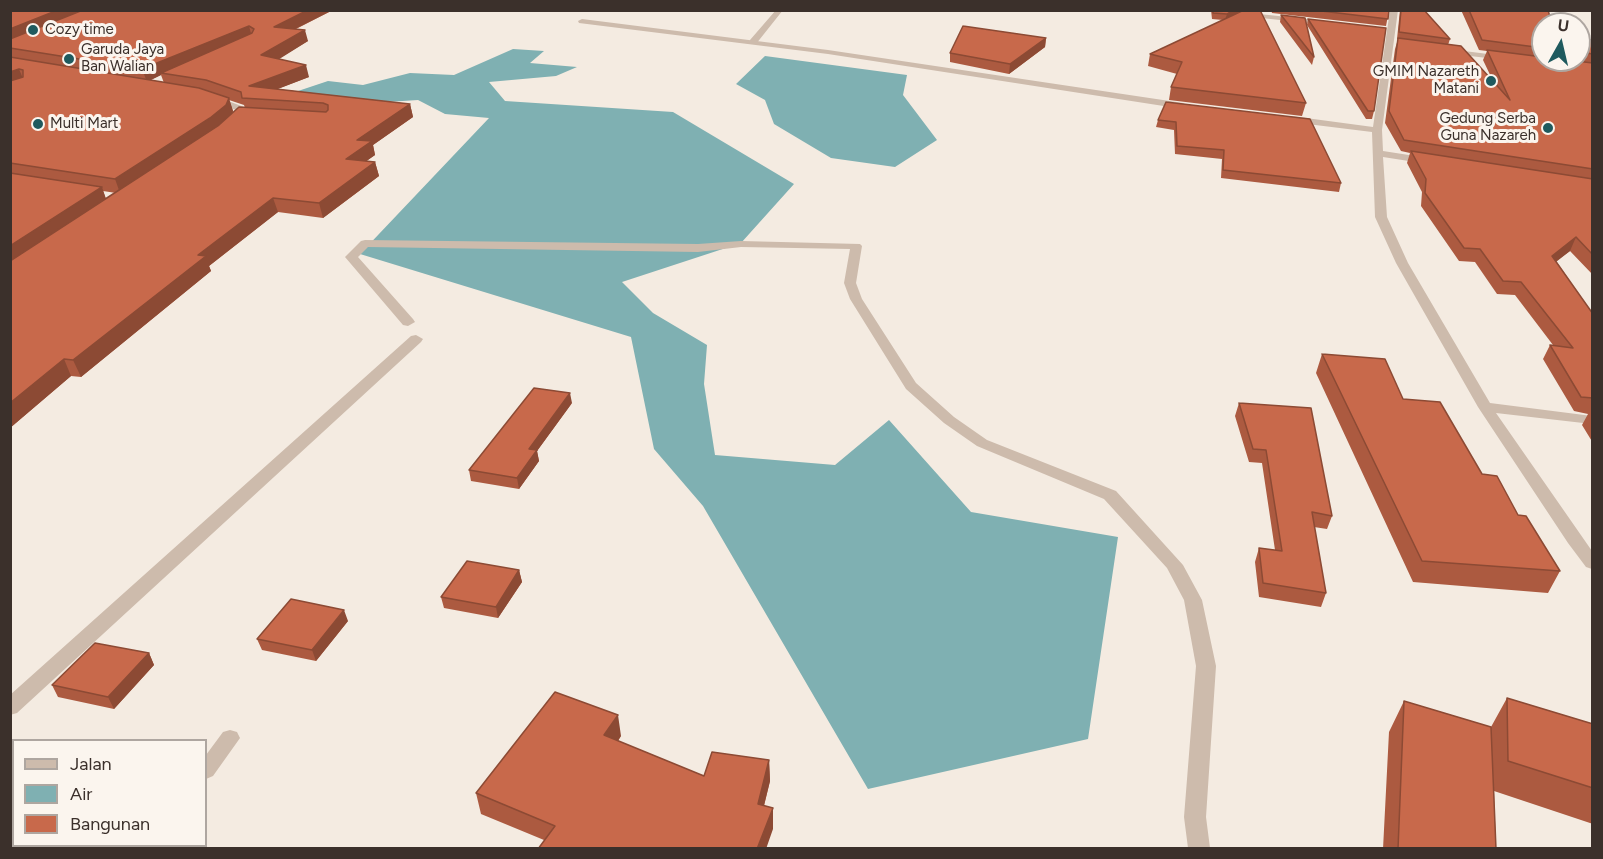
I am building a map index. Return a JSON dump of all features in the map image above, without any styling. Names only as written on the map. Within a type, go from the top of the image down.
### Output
[{"type":"street","points":[[753,42],[780,10]]},
{"type":"street","points":[[1394,10],[1377,130],[1381,217],[1402,263],[1485,407],[1574,539],[1593,563]]},
{"type":"street","points":[[1239,16],[1253,14],[1334,24]]},
{"type":"street","points":[[582,21],[753,42],[1192,107]]},
{"type":"street","points":[[1433,49],[1513,59]]},
{"type":"street","points":[[206,97],[241,109],[242,116],[228,127]]},
{"type":"street","points":[[1279,118],[1377,130]]},
{"type":"street","points":[[1378,153],[1434,162]]},
{"type":"street","points":[[408,322],[351,257],[365,243],[698,248],[741,244],[856,246],[850,283],[853,291],[911,386],[949,420],[982,443],[1110,495],[1174,565],[1193,600],[1206,666],[1195,817],[1199,849]]},
{"type":"street","points":[[10,706],[416,339]]},
{"type":"street","points":[[1485,407],[1593,420]]},
{"type":"street","points":[[207,769],[230,738]]},
{"type":"water","points":[[513,49],[544,51],[530,63],[577,67],[556,76],[489,82],[505,101],[673,112],[794,184],[741,243],[622,282],[653,313],[707,345],[704,384],[715,455],[835,465],[889,420],[971,512],[1118,537],[1088,739],[868,789],[703,506],[654,449],[631,337],[360,254],[489,118],[445,114],[418,100],[340,105],[298,91],[328,81],[363,85],[410,73],[454,75]]},
{"type":"water","points":[[765,56],[907,75],[903,95],[937,140],[895,167],[831,158],[774,124],[765,100],[736,84]]},
{"type":"building","points":[[10,10],[58,10],[10,29]]},
{"type":"building","points":[[83,10],[308,10],[274,27],[305,30],[261,55],[306,65],[249,86],[410,104],[357,140],[372,141],[346,159],[375,162],[319,203],[273,198],[198,255],[206,256],[73,360],[64,359],[10,403],[10,261],[219,125],[239,107],[326,112],[328,110],[328,105],[323,103],[242,98],[241,92],[206,80],[161,73],[252,33],[254,29],[249,26],[142,69],[10,48],[10,39]]},
{"type":"building","points":[[1213,10],[1233,10],[1227,14],[1213,13]]},
{"type":"building","points":[[1244,10],[1260,10],[1306,103],[1171,87],[1182,62],[1150,54]]},
{"type":"building","points":[[1313,10],[1389,10],[1388,19]]},
{"type":"building","points":[[1401,10],[1424,10],[1450,39],[1399,32]]},
{"type":"building","points":[[1469,10],[1548,10],[1549,12],[1531,12],[1531,46],[1482,40]]},
{"type":"building","points":[[1281,15],[1305,18],[1314,57]]},
{"type":"building","points":[[1308,19],[1386,28],[1374,111],[1368,111]]},
{"type":"building","points":[[963,26],[1046,38],[1010,64],[950,53]]},
{"type":"building","points":[[1398,38],[1461,46],[1510,100],[1487,50],[1531,56],[1531,72],[1591,72],[1591,63],[1593,63],[1593,169],[1404,140],[1389,111]]},
{"type":"building","points":[[1591,40],[1593,40],[1593,54],[1591,54]]},
{"type":"building","points":[[10,57],[199,88],[229,98],[226,105],[210,118],[115,179],[10,163],[10,81],[23,77],[23,70],[10,72]]},
{"type":"building","points":[[1166,102],[1310,119],[1341,183],[1223,170],[1224,150],[1177,146],[1176,122],[1158,120]]},
{"type":"building","points":[[1411,151],[1593,179],[1593,255],[1576,237],[1552,256],[1593,314],[1593,398],[1581,397],[1550,345],[1573,348],[1521,282],[1503,281],[1480,249],[1464,248],[1425,193],[1426,179]]},
{"type":"building","points":[[10,173],[102,187],[10,246]]},
{"type":"building","points":[[1322,354],[1385,359],[1403,399],[1440,402],[1482,474],[1497,476],[1518,515],[1526,516],[1560,571],[1422,561]]},
{"type":"building","points":[[534,388],[570,393],[529,449],[537,450],[517,478],[469,470]]},
{"type":"building","points":[[1239,403],[1311,408],[1332,516],[1312,512],[1326,593],[1263,583],[1259,548],[1282,551],[1266,450],[1253,449]]},
{"type":"building","points":[[467,561],[519,570],[496,607],[441,597]]},
{"type":"building","points":[[291,599],[344,610],[312,650],[257,639]]},
{"type":"building","points":[[95,643],[149,653],[108,697],[52,685]]},
{"type":"building","points":[[555,692],[618,715],[604,735],[704,776],[712,752],[769,760],[758,804],[773,808],[757,849],[538,849],[555,826],[476,793]]},
{"type":"building","points":[[1507,698],[1593,724],[1593,788],[1508,761]]},
{"type":"building","points":[[1404,701],[1491,727],[1496,849],[1398,849]]},
{"type":"place","name":"Cozy time","points":[[33,30]]},
{"type":"place","name":"Garuda Jaya Ban Walian","points":[[69,59]]},
{"type":"place","name":"GMIM Nazareth Matani","points":[[1491,81]]},
{"type":"place","name":"Multi Mart","points":[[38,124]]},
{"type":"place","name":"Gedung Serba Guna Nazareh","points":[[1548,128]]}]
